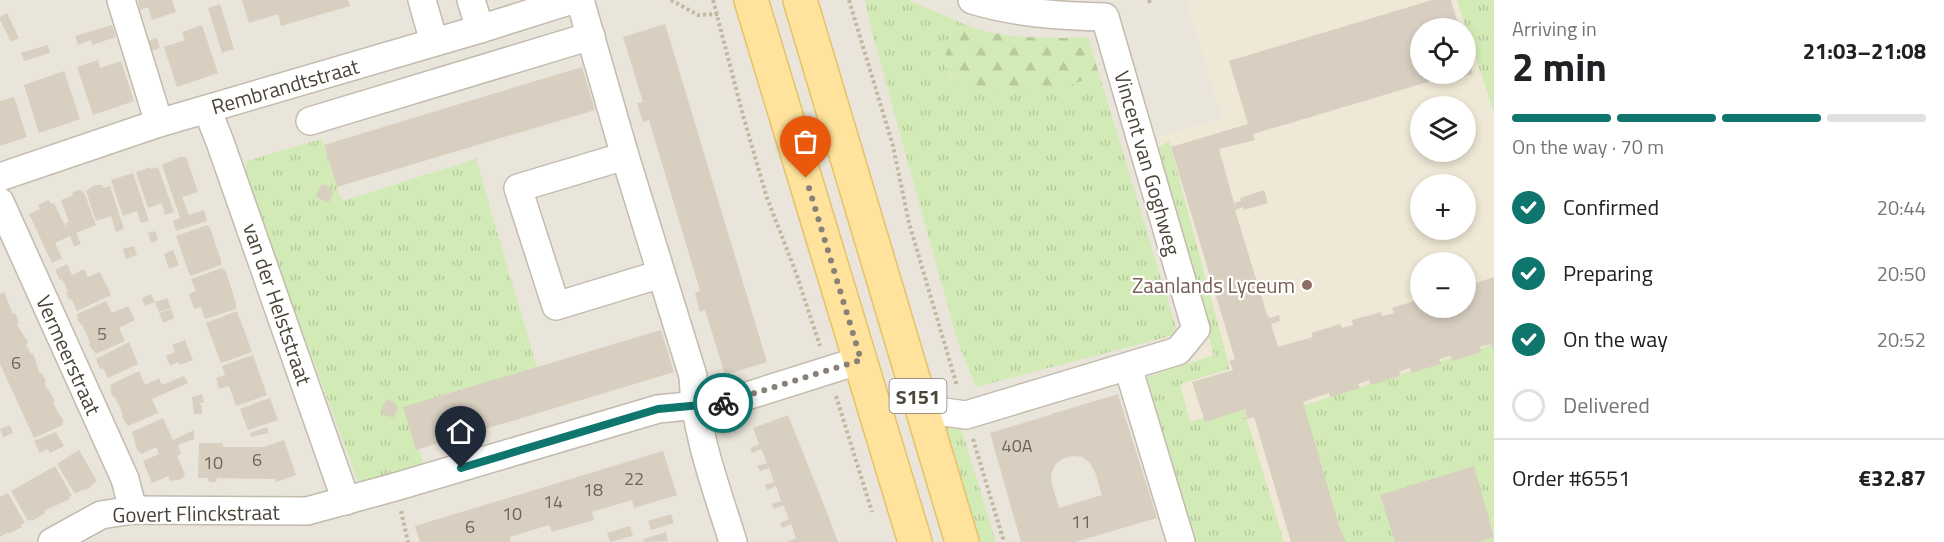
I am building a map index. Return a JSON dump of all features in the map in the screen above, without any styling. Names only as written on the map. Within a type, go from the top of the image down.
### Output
[{"type":"main road","name":"S151","points":[[751,0],[915,542]]},
{"type":"main road","name":"S151","points":[[800,0],[962,542]]},
{"type":"street","points":[[121,0],[159,123]]},
{"type":"street","points":[[422,0],[434,42]]},
{"type":"street","points":[[471,0],[480,29]]},
{"type":"street","name":"Rembrandtstraat","points":[[0,177],[207,108],[572,0]]},
{"type":"street","points":[[580,0],[625,156],[693,376],[694,406],[700,436],[733,542]]},
{"type":"street","name":"Vincent van Goghweg","points":[[922,409],[966,415],[1178,351],[1196,329],[1105,17],[999,8],[972,0]]},
{"type":"street","name":"Rembrandtstraat","points":[[310,121],[591,36]]},
{"type":"street","name":"van der Helststraat","points":[[207,108],[346,501]]},
{"type":"street","points":[[625,156],[518,188],[556,306],[662,274]]},
{"type":"street","name":"Vermeerstraat","points":[[0,202],[125,479],[133,510]]},
{"type":"street","name":"Govert Flinckstraat","points":[[52,542],[100,515],[133,510],[307,511],[658,409],[728,402],[861,360]]},
{"type":"street","points":[[1128,367],[1181,542]]},
{"type":"path","points":[[671,0],[698,15],[717,14]]},
{"type":"path","points":[[713,0],[767,198],[799,278],[873,513]]},
{"type":"path","points":[[849,0],[893,146],[909,223],[1004,542]]},
{"type":"shaded area","points":[[0,0],[1494,0],[1494,542],[0,542]]},
{"type":"shaded area","name":"Zaanlands Lyceum","points":[[1186,0],[1492,0],[1494,5],[1494,480],[1454,542],[1253,542],[1158,385],[1209,345],[1158,137],[1222,118]]},
{"type":"green space","points":[[865,0],[908,0],[971,27],[956,39],[945,63],[951,78],[962,88],[995,91],[1050,91],[1099,74],[1178,334],[976,387],[958,343]]},
{"type":"green space","points":[[1457,0],[1494,0],[1494,113],[1476,58],[1476,18],[1463,18]]},
{"type":"green space","points":[[971,27],[1013,36],[1088,37],[1099,74],[1051,91],[1007,92],[964,88],[958,85],[951,76],[945,61],[948,49]]},
{"type":"green space","points":[[321,139],[342,201],[476,159],[537,368],[406,409],[428,477],[364,497],[245,177],[247,161]]},
{"type":"green space","points":[[1169,141],[1230,369],[1180,384],[1190,422],[1243,407],[1284,542],[1194,542],[1144,378],[1214,355],[1154,150]]},
{"type":"green space","points":[[1494,344],[1494,542],[1334,542],[1296,408]]},
{"type":"green space","points":[[940,426],[961,428],[996,542],[975,542]]},
{"type":"building","points":[[138,0],[172,0],[176,12],[152,20],[148,7],[140,10]]},
{"type":"building","points":[[242,0],[348,0],[350,6],[281,26],[278,14],[249,23]]},
{"type":"building","points":[[1432,0],[1451,0],[1456,18],[1410,18],[1410,84],[1421,84],[1253,134],[1255,140],[1219,149],[1234,203],[1241,201],[1240,198],[1264,190],[1268,203],[1244,210],[1243,207],[1235,210],[1267,315],[1270,318],[1279,315],[1280,321],[1271,324],[1278,347],[1313,337],[1311,333],[1340,324],[1342,328],[1353,325],[1352,320],[1381,312],[1382,316],[1394,313],[1392,308],[1410,302],[1410,318],[1476,318],[1476,283],[1494,277],[1494,352],[1491,344],[1480,347],[1481,352],[1452,361],[1451,356],[1439,359],[1441,364],[1411,373],[1410,368],[1399,372],[1400,376],[1371,385],[1369,380],[1358,384],[1360,388],[1330,397],[1329,393],[1303,402],[1341,532],[1346,542],[1291,542],[1254,417],[1243,420],[1247,417],[1245,409],[1205,422],[1192,382],[1233,370],[1229,361],[1235,359],[1171,147],[1248,124],[1229,61]]},
{"type":"building","points":[[220,4],[234,49],[222,53],[208,8]]},
{"type":"building","points":[[7,13],[19,38],[11,42],[0,20],[0,17]]},
{"type":"building","points":[[665,24],[767,362],[725,375],[705,310],[700,312],[695,293],[700,291],[649,120],[643,122],[637,103],[643,102],[623,37]]},
{"type":"building","points":[[112,25],[116,37],[92,45],[91,40],[78,45],[75,36]]},
{"type":"building","points":[[202,25],[218,73],[177,87],[164,47],[185,40],[182,32]]},
{"type":"building","points":[[157,38],[160,48],[150,51],[147,41]]},
{"type":"building","points":[[48,45],[50,53],[24,61],[21,53]]},
{"type":"building","points":[[98,60],[100,68],[121,61],[134,101],[93,115],[77,67]]},
{"type":"building","points":[[582,67],[595,110],[337,187],[324,145]]},
{"type":"building","points":[[64,71],[80,119],[39,133],[24,85]]},
{"type":"building","points":[[14,97],[27,137],[0,146],[0,101]]},
{"type":"building","points":[[180,157],[186,157],[198,192],[182,197],[189,215],[204,210],[207,221],[176,231],[173,221],[180,218],[162,165]]},
{"type":"building","points":[[151,167],[151,169],[158,167],[174,212],[165,215],[162,203],[148,208],[136,172]]},
{"type":"building","points":[[133,173],[149,221],[141,223],[137,211],[123,216],[111,180]]},
{"type":"building","points":[[322,184],[331,188],[333,194],[328,203],[315,196]]},
{"type":"building","points":[[94,185],[102,185],[103,188],[110,186],[124,229],[116,232],[111,216],[96,221],[86,191]]},
{"type":"building","points":[[79,190],[84,192],[96,225],[76,233],[81,244],[74,247],[70,236],[55,243],[62,258],[52,263],[29,214],[40,209],[38,205],[49,200],[51,204],[54,203],[67,230],[65,223],[69,222],[61,200],[72,196],[73,192]]},
{"type":"building","points":[[207,225],[210,228],[221,265],[190,276],[176,236]]},
{"type":"building","points":[[155,231],[158,240],[151,243],[148,233]]},
{"type":"building","points":[[134,246],[137,255],[126,259],[123,249]]},
{"type":"building","points":[[173,250],[179,265],[169,269],[164,254]]},
{"type":"building","points":[[67,264],[72,275],[84,269],[88,277],[100,272],[111,295],[77,311],[66,294],[68,291],[62,279],[60,280],[55,270]]},
{"type":"building","points":[[222,268],[226,272],[236,309],[205,319],[201,307],[194,309],[189,294],[196,291],[191,279]]},
{"type":"building","points":[[4,292],[19,322],[17,325],[28,342],[26,345],[31,354],[33,353],[40,374],[42,373],[46,382],[44,383],[64,422],[62,422],[63,425],[34,438],[0,364],[0,294]]},
{"type":"building","points":[[151,294],[155,302],[145,306],[142,298]]},
{"type":"building","points":[[167,298],[171,308],[159,312],[155,302]]},
{"type":"building","points":[[106,301],[112,313],[128,306],[135,320],[119,328],[125,341],[96,354],[89,345],[90,342],[83,326],[78,321],[77,314]]},
{"type":"building","points":[[171,309],[174,318],[163,323],[159,313]]},
{"type":"building","points":[[237,311],[252,352],[221,363],[206,323]]},
{"type":"building","points":[[661,330],[674,372],[416,450],[403,407]]},
{"type":"building","points":[[185,340],[193,360],[180,365],[178,362],[170,366],[166,356],[175,352],[172,345]]},
{"type":"building","points":[[129,342],[138,364],[108,378],[103,368],[100,369],[96,359]]},
{"type":"building","points":[[253,355],[267,395],[236,406],[229,386],[219,389],[216,378],[225,375],[222,366]]},
{"type":"building","points":[[139,371],[145,385],[159,378],[162,385],[184,376],[188,383],[152,399],[158,413],[128,426],[115,397],[112,396],[110,385]]},
{"type":"building","points":[[202,394],[204,402],[199,404],[202,406],[202,414],[194,414],[192,397]]},
{"type":"building","points":[[1118,394],[1157,518],[1075,542],[1021,542],[990,433],[1053,414],[1052,412]],"holes":[[[1072,456],[1082,457],[1090,463],[1095,472],[1102,495],[1059,508],[1051,475],[1055,465],[1062,459]]]},
{"type":"building","points":[[270,398],[278,420],[248,430],[240,409]]},
{"type":"building","points":[[387,399],[396,404],[398,409],[393,418],[380,412]]},
{"type":"building","points":[[788,415],[838,542],[787,542],[796,538],[791,524],[782,528],[780,523],[789,519],[783,505],[774,509],[772,504],[781,501],[776,486],[767,490],[765,485],[774,482],[769,468],[760,471],[757,466],[767,463],[761,449],[752,453],[750,448],[759,444],[753,428]]},
{"type":"building","points":[[163,418],[173,440],[194,430],[194,439],[178,445],[181,454],[177,456],[185,474],[182,479],[170,481],[168,476],[152,483],[143,461],[159,454],[156,447],[142,454],[137,450],[132,432]]},
{"type":"building","points":[[10,425],[13,433],[3,437],[0,429]]},
{"type":"building","points":[[267,427],[269,433],[251,437],[250,433]]},
{"type":"building","points":[[56,432],[64,446],[50,453],[48,449],[40,453],[34,441]]},
{"type":"building","points":[[284,440],[296,475],[276,482],[275,479],[217,478],[216,482],[209,482],[208,478],[198,478],[199,443],[223,443],[223,447],[264,447]]},
{"type":"building","points":[[79,450],[97,481],[86,490],[75,494],[57,464]]},
{"type":"building","points":[[663,451],[677,495],[634,508],[632,500],[592,512],[594,520],[552,532],[549,525],[510,537],[511,542],[420,542],[415,526]]},
{"type":"building","points":[[55,466],[72,496],[44,511],[45,513],[32,521],[31,519],[28,521],[11,491]]},
{"type":"building","points":[[1474,466],[1494,537],[1479,542],[1395,542],[1380,495]]},
{"type":"building","points":[[8,493],[25,523],[21,525],[22,527],[0,537],[0,497]]},
{"type":"building","points":[[671,514],[674,523],[651,530],[648,521]]},
{"type":"building","points":[[630,526],[633,536],[610,542],[607,533]]},
{"type":"building","points":[[666,532],[668,541],[644,542],[643,539]]},
{"type":"way so far","points":[[723,403],[861,360],[806,178]]},
{"type":"place","name":"Zaanlands Lyceum","points":[[1307,285]]},
{"type":"route","points":[[461,468],[658,409],[723,403]]}]
